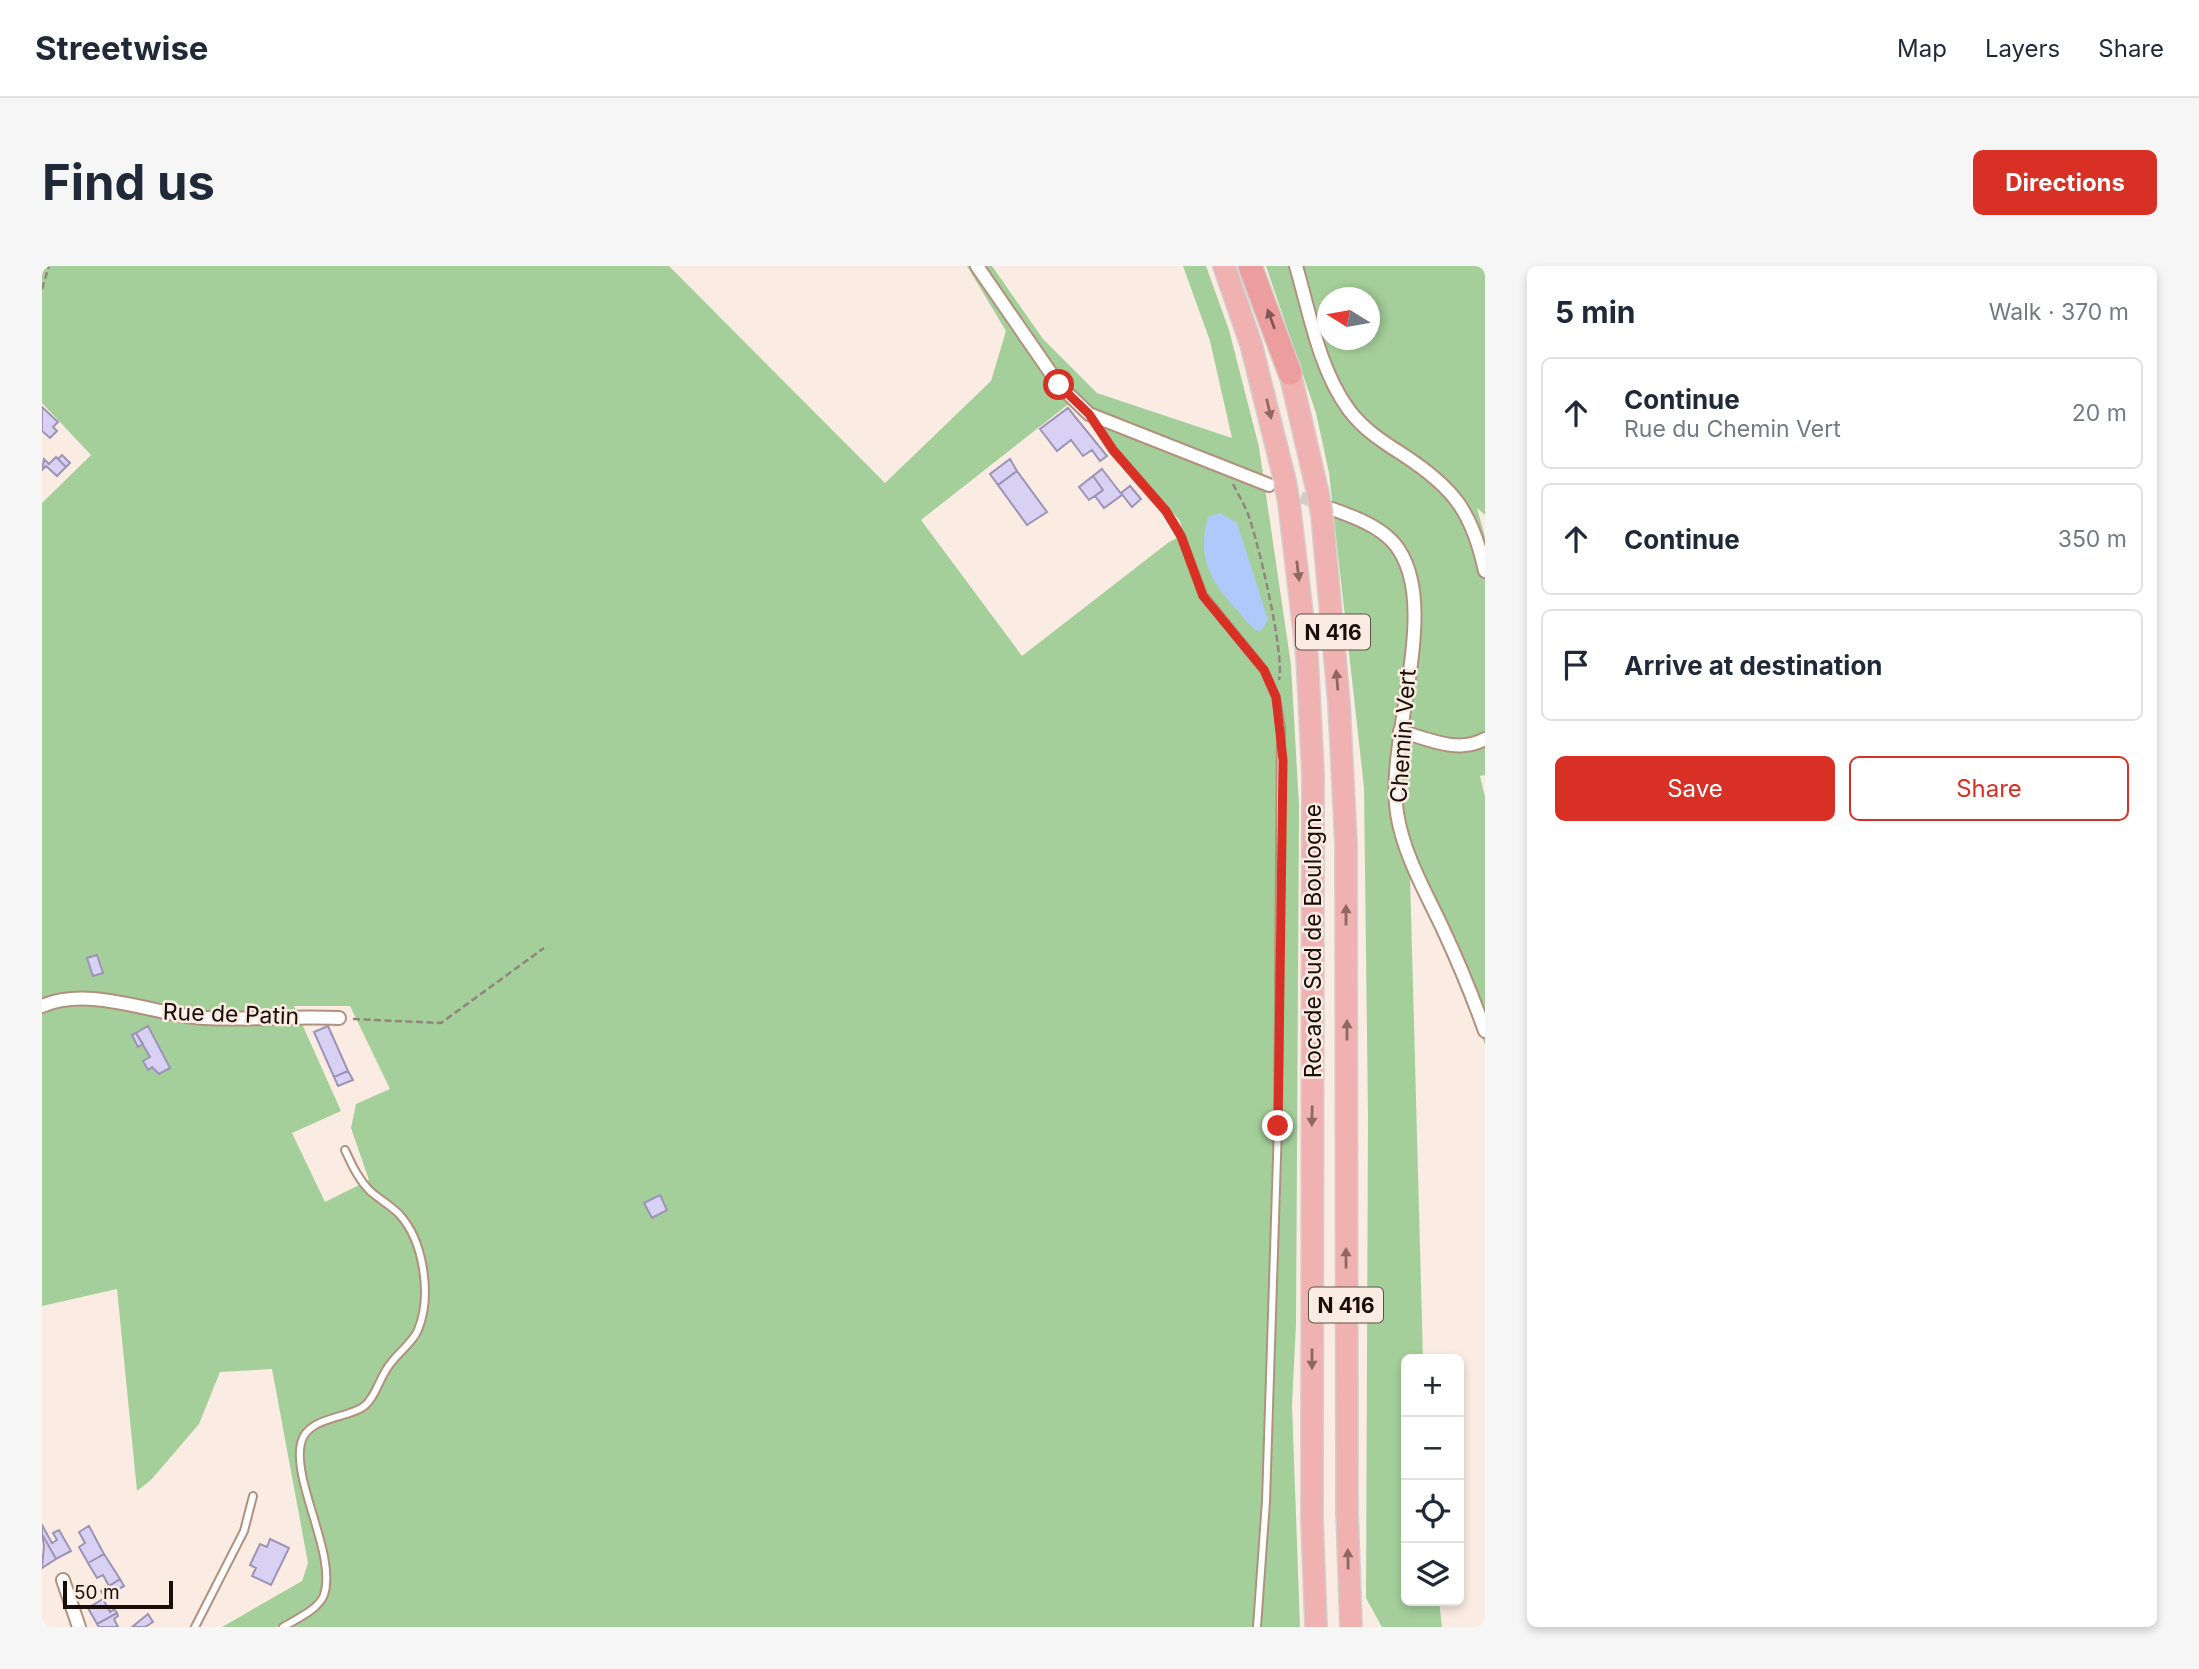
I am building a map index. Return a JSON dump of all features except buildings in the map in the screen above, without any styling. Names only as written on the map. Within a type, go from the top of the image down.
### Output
[{"type":"highway","name":"Rocade Sud de Boulogne","points":[[1224,266],[1251,344],[1277,483],[1289,503],[1307,656],[1314,785],[1312,1519],[1316,1627]]},
{"type":"highway","points":[[1250,266],[1290,373]]},
{"type":"highway","name":"Rocade Sud de Boulogne","points":[[1290,373],[1324,506],[1340,714],[1346,844],[1346,1405],[1351,1627]]},
{"type":"street","points":[[977,266],[1059,385],[1089,414],[1225,468],[1277,483]]},
{"type":"street","points":[[1296,266],[1323,358],[1349,410],[1373,434],[1426,469],[1454,495],[1472,523],[1485,571]]},
{"type":"street","name":"Chemin Vert","points":[[1324,506],[1382,532],[1398,548],[1409,568],[1415,608],[1395,793],[1400,828],[1485,1031]]},
{"type":"street","points":[[1400,731],[1461,746],[1485,739]]},
{"type":"street","name":"Rue de Patin","points":[[42,1006],[57,999],[82,997],[170,1015],[339,1018]]},
{"type":"street","points":[[62,1580],[79,1627]]},
{"type":"lane","points":[[1089,414],[1113,450],[1166,511],[1181,536],[1203,596],[1264,670],[1276,697],[1283,760],[1279,1101],[1266,1501],[1257,1627]]},
{"type":"lane","points":[[283,1627],[311,1610],[323,1596],[325,1568],[301,1462],[301,1443],[314,1425],[363,1407],[372,1397],[379,1377],[417,1333],[423,1315],[424,1283],[420,1254],[410,1232],[400,1216],[369,1190],[345,1150]]},
{"type":"lane","points":[[195,1627],[244,1531],[253,1496]]},
{"type":"path","points":[[42,289],[49,266]]},
{"type":"path","points":[[1225,468],[1248,515],[1280,650],[1281,674],[1276,697]]},
{"type":"path","points":[[339,1018],[441,1023],[544,948]]},
{"type":"green space","points":[[42,266],[669,266],[885,483],[991,381],[1006,331],[967,266],[992,266],[1043,339],[1097,393],[1232,438],[1210,341],[1183,266],[1206,266],[1229,330],[1259,447],[1291,665],[1299,806],[1296,1324],[1292,1405],[1300,1627],[222,1627],[302,1581],[308,1563],[272,1369],[220,1372],[199,1424],[151,1480],[137,1491],[117,1289],[42,1306],[42,503],[91,455],[42,403]],"holes":[[[1075,399],[1180,521],[1183,535],[1169,542],[1022,656],[921,520]],[[294,1006],[350,1006],[390,1089],[356,1104],[351,1128],[369,1180],[325,1202],[292,1133],[341,1111]]]},
{"type":"green space","points":[[1266,266],[1485,266],[1485,515],[1477,508],[1485,537],[1485,775],[1480,776],[1485,797],[1485,1045],[1457,969],[1410,875],[1423,1354],[1401,1354],[1401,1606],[1440,1606],[1442,1627],[1382,1627],[1366,1598],[1368,1117],[1364,788],[1329,473],[1316,413]]},
{"type":"water","points":[[1220,513],[1237,523],[1268,620],[1261,631],[1255,630],[1232,605],[1208,567],[1204,536],[1208,517]]},
{"type":"tunnel","points":[[1284,491],[1322,505]]},
{"type":"route","points":[[1059,385],[1089,414],[1113,450],[1166,511],[1181,536],[1203,596],[1264,670],[1276,697],[1283,760],[1278,1126]]}]
